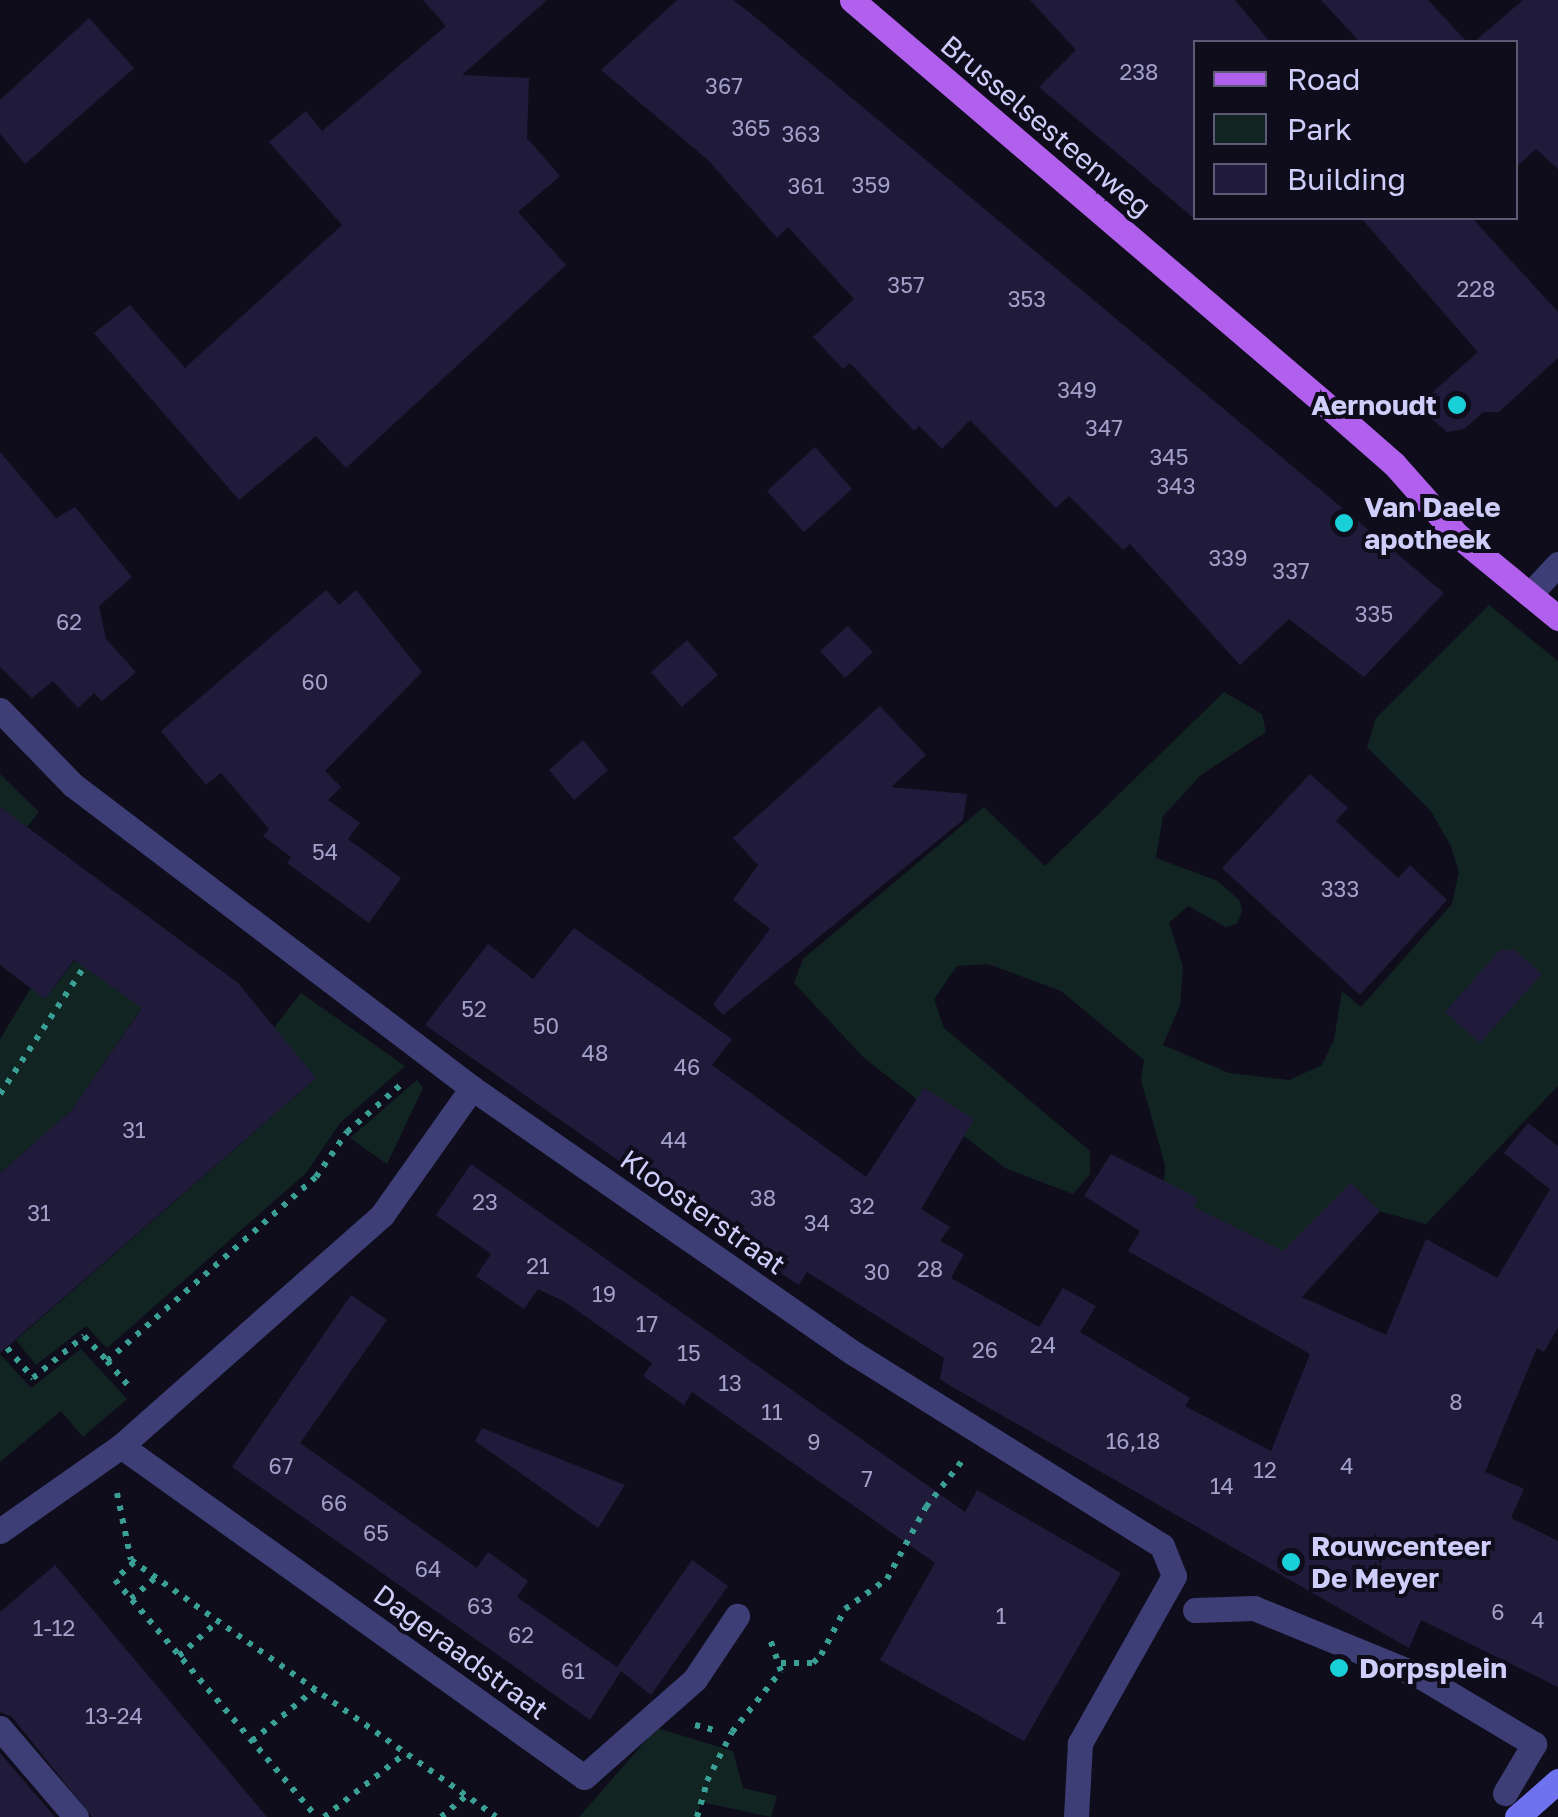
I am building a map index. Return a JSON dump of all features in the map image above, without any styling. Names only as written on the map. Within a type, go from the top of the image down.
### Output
[{"type":"main road","name":"Brusselsesteenweg","points":[[852,0],[1394,464],[1457,535],[1558,618]]},
{"type":"main road","points":[[1517,1817],[1558,1781]]},
{"type":"street","points":[[1530,594],[1558,564]]},
{"type":"street","name":"Kloosterstraat","points":[[0,710],[72,785],[472,1088],[854,1354],[1162,1546],[1174,1576],[1080,1742],[1076,1817]]},
{"type":"street","points":[[0,1531],[121,1446],[382,1215],[472,1088]]},
{"type":"street","name":"Dageraadstraat","points":[[121,1446],[584,1776],[695,1680],[737,1616]]},
{"type":"street","points":[[1195,1610],[1254,1608],[1420,1676],[1534,1744],[1505,1793]]},
{"type":"street","points":[[0,1728],[76,1817]]},
{"type":"path","points":[[0,1094],[84,967]]},
{"type":"path","points":[[7,1348],[33,1378],[84,1336],[107,1360],[316,1177],[347,1132],[432,1057]]},
{"type":"path","points":[[782,1663],[813,1663],[821,1655],[845,1609],[887,1579],[926,1507],[984,1432]]},
{"type":"path","points":[[85,1471],[116,1486],[134,1562],[496,1817]]},
{"type":"path","points":[[134,1562],[115,1580],[320,1817],[406,1753]]},
{"type":"path","points":[[131,1599],[156,1578]]},
{"type":"path","points":[[179,1656],[218,1621]]},
{"type":"path","points":[[770,1636],[782,1663]]},
{"type":"path","points":[[697,1817],[732,1732],[782,1663]]},
{"type":"path","points":[[252,1741],[315,1689]]},
{"type":"path","points":[[441,1817],[466,1796]]},
{"type":"green space","points":[[1489,605],[1558,661],[1558,1086],[1426,1224],[1378,1211],[1300,1295],[1163,1199],[1165,1165],[1141,1080],[1144,1060],[1061,991],[988,964],[957,966],[934,999],[944,1028],[1090,1151],[1090,1174],[1073,1194],[1005,1168],[864,1058],[794,983],[803,959],[984,807],[1045,866],[1224,692],[1262,714],[1266,732],[1201,775],[1163,816],[1156,858],[1218,881],[1240,901],[1242,912],[1237,924],[1226,927],[1188,906],[1169,923],[1183,967],[1180,1005],[1163,1045],[1229,1073],[1289,1080],[1322,1065],[1334,1040],[1342,991],[1361,1007],[1452,904],[1459,872],[1450,844],[1430,810],[1367,747],[1376,718]]},
{"type":"green space","points":[[0,774],[39,812],[27,827],[0,807]]},
{"type":"green space","points":[[74,961],[154,990],[71,1111],[0,1173],[0,1039],[31,988],[46,998]]},
{"type":"green space","points":[[301,993],[405,1066],[340,1123],[306,1173],[107,1348],[86,1326],[36,1365],[16,1340],[316,1078],[273,1029]]},
{"type":"green space","points":[[417,1080],[423,1088],[387,1164],[350,1138]]},
{"type":"green space","points":[[81,1349],[127,1399],[83,1437],[61,1411],[0,1462],[0,1354],[31,1388]]},
{"type":"green space","points":[[657,1728],[733,1751],[743,1788],[777,1796],[771,1817],[701,1802],[697,1817],[579,1817]]},
{"type":"building","points":[[423,0],[547,0],[462,75],[529,78],[527,138],[560,176],[518,212],[566,265],[346,468],[316,436],[239,500],[94,333],[130,305],[185,368],[342,225],[269,142],[306,111],[322,131],[446,26]]},
{"type":"building","points":[[677,0],[733,0],[749,12],[1444,593],[1364,677],[1289,619],[1240,665],[1130,544],[1123,550],[1069,496],[1056,508],[970,420],[942,449],[919,426],[914,431],[850,363],[843,369],[813,337],[854,299],[788,227],[777,238],[708,160],[601,70]]},
{"type":"building","points":[[1030,0],[1235,0],[1268,40],[1193,40],[1193,217],[1039,87],[1076,50]]},
{"type":"building","points":[[1321,0],[1428,0],[1465,40],[1358,40]]},
{"type":"building","points":[[1523,0],[1558,0],[1558,169],[1536,149],[1518,165],[1518,40],[1476,40]]},
{"type":"building","points":[[89,18],[134,68],[25,164],[0,134],[0,100]]},
{"type":"building","points":[[1363,220],[1474,220],[1558,312],[1558,358],[1499,412],[1483,412],[1464,429],[1447,432],[1417,406],[1478,352]]},
{"type":"building","points":[[815,447],[852,489],[804,532],[767,491]]},
{"type":"building","points":[[0,452],[56,518],[75,507],[132,577],[99,606],[106,639],[136,672],[102,701],[94,693],[78,708],[53,681],[32,698],[0,667]]},
{"type":"building","points":[[326,590],[339,605],[356,590],[422,672],[325,771],[341,787],[328,800],[360,823],[348,839],[401,878],[369,923],[287,863],[291,857],[263,836],[269,829],[221,773],[206,785],[161,731]]},
{"type":"building","points":[[848,626],[873,652],[845,678],[820,651]]},
{"type":"building","points":[[687,640],[718,675],[682,707],[651,672]]},
{"type":"building","points":[[880,706],[926,755],[891,787],[967,794],[963,820],[723,1015],[713,1004],[770,929],[733,900],[758,865],[733,838]]},
{"type":"building","points":[[583,740],[608,770],[574,800],[549,770]]},
{"type":"building","points":[[1310,774],[1348,808],[1336,821],[1398,878],[1410,865],[1447,900],[1360,995],[1222,868]]},
{"type":"building","points":[[0,807],[238,983],[316,1078],[0,1353],[0,1173],[71,1111],[142,1008],[74,960],[45,999],[0,965]]},
{"type":"building","points":[[574,928],[732,1039],[712,1065],[866,1177],[924,1088],[974,1119],[921,1209],[950,1227],[940,1241],[964,1254],[951,1278],[1039,1327],[1063,1288],[1096,1306],[1080,1332],[1190,1398],[1185,1406],[1271,1451],[1310,1354],[1128,1251],[1140,1231],[1084,1196],[1111,1154],[1198,1198],[1194,1207],[1283,1251],[1351,1183],[1380,1211],[1302,1297],[1386,1335],[1426,1239],[1497,1278],[1550,1189],[1504,1153],[1528,1123],[1558,1146],[1558,1328],[1544,1352],[1537,1348],[1485,1472],[1524,1489],[1511,1518],[1558,1541],[1558,1687],[1421,1620],[1409,1648],[949,1385],[940,1379],[944,1358],[807,1272],[799,1285],[769,1266],[425,1025],[488,944],[533,979]]},
{"type":"building","points":[[1500,950],[1515,950],[1542,974],[1480,1043],[1445,1012]]},
{"type":"building","points":[[471,1164],[965,1512],[977,1490],[1121,1573],[1024,1741],[880,1660],[935,1563],[692,1392],[684,1405],[643,1376],[652,1363],[565,1302],[538,1289],[524,1309],[476,1276],[491,1254],[436,1215]]},
{"type":"building","points":[[351,1295],[387,1320],[300,1443],[477,1568],[488,1552],[528,1581],[517,1597],[617,1667],[692,1560],[728,1586],[651,1695],[621,1671],[590,1720],[232,1467]]},
{"type":"building","points":[[482,1428],[625,1485],[598,1528],[475,1441]]},
{"type":"building","points":[[55,1565],[267,1817],[92,1817],[12,1717],[0,1712],[0,1612]]},
{"type":"building","points":[[0,1753],[55,1817],[0,1817]]},
{"type":"place","name":"Aernoudt","points":[[1457,405]]},
{"type":"place","name":"Van Daele apotheek","points":[[1344,523]]},
{"type":"place","name":"Rouwcenteer De Meyer","points":[[1291,1562]]},
{"type":"place","name":"Dorpsplein","points":[[1339,1668]]}]
